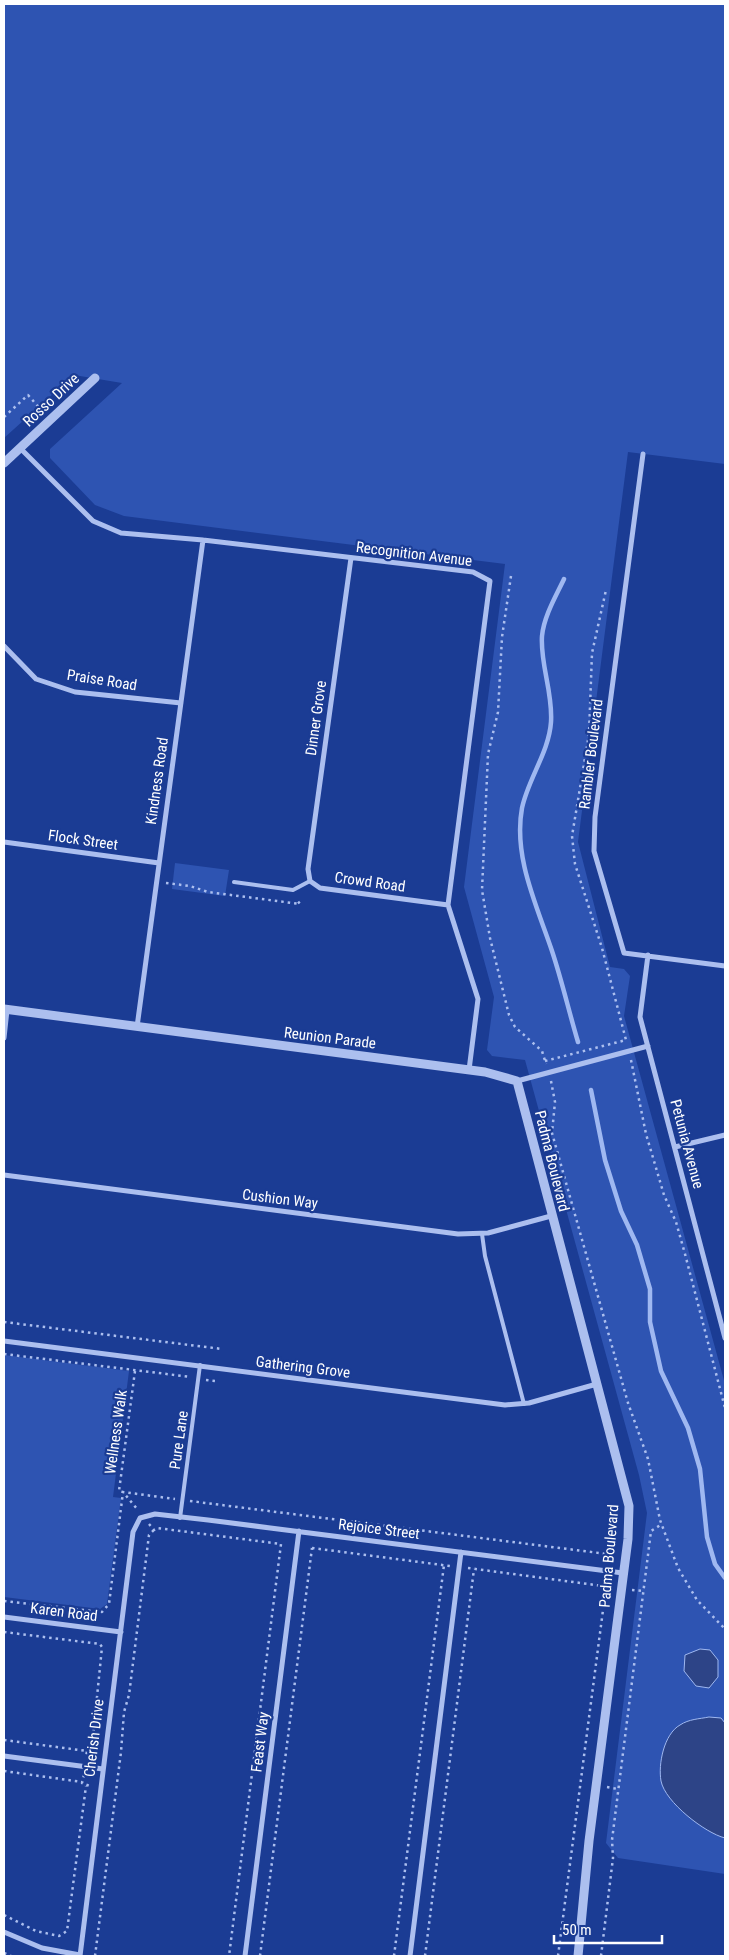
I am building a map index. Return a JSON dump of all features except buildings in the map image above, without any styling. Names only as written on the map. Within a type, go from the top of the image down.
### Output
[{"type":"street","name":"Rosso Drive","points":[[4,463],[95,378]]},
{"type":"street","name":"Recognition Avenue","points":[[20,448],[93,521],[121,533],[203,540],[474,572],[490,581],[448,905],[478,999],[469,1070]]},
{"type":"street","name":"Rambler Boulevard","points":[[643,454],[596,817],[594,851],[624,953],[725,966]]},
{"type":"street","name":"Kindness Road","points":[[137,1027],[203,540]]},
{"type":"street","name":"Dinner Grove","points":[[310,881],[308,869],[351,558]]},
{"type":"street","name":"Praise Road","points":[[4,646],[36,679],[75,692],[181,703]]},
{"type":"street","name":"Flock Street","points":[[4,842],[159,863]]},
{"type":"street","name":"Crowd Road","points":[[310,881],[320,888],[448,905]]},
{"type":"street","name":"Petunia Avenue","points":[[648,955],[640,1017],[722,1316],[725,1338]]},
{"type":"street","name":"Reunion Parade","points":[[6,1009],[469,1070],[517,1081],[648,1046]]},
{"type":"street","points":[[4,1038],[6,1009]]},
{"type":"street","name":"Padma Boulevard","points":[[517,1081],[551,1216],[629,1506],[623,1573],[589,1841],[578,1956]]},
{"type":"street","points":[[675,1147],[725,1135]]},
{"type":"street","name":"Cushion Way","points":[[4,1174],[449,1233],[482,1234],[551,1216]]},
{"type":"street","name":"Gathering Grove","points":[[4,1341],[495,1404],[524,1404],[597,1384]]},
{"type":"street","name":"Rejoice Street","points":[[135,1524],[146,1515],[180,1518],[299,1531],[623,1573]]},
{"type":"street","name":"Cherish Drive","points":[[80,1956],[135,1524]]},
{"type":"street","name":"Feast Way","points":[[245,1956],[299,1531]]},
{"type":"street","points":[[410,1956],[461,1552]]},
{"type":"street","name":"Karen Road","points":[[4,1617],[121,1632]]},
{"type":"street","points":[[4,1756],[103,1769]]},
{"type":"street","points":[[4,1932],[42,1948],[80,1956]]},
{"type":"lane","points":[[234,882],[289,889],[310,881]]},
{"type":"lane","points":[[482,1234],[485,1256],[524,1404]]},
{"type":"lane","name":"Pure Lane","points":[[180,1518],[200,1365]]},
{"type":"path","points":[[4,417],[28,395],[51,420]]},
{"type":"path","points":[[511,576],[502,637],[501,689],[498,712],[488,754],[482,890],[490,938],[509,1015],[515,1027],[542,1051],[555,1102],[552,1133],[628,1403],[648,1460],[662,1524],[678,1568],[697,1600],[725,1629]]},
{"type":"path","points":[[157,882],[190,886],[208,892],[300,904],[289,889]]},
{"type":"path","points":[[626,1040],[646,1134],[664,1195],[676,1222],[725,1408]]},
{"type":"path","points":[[4,1322],[222,1349]]},
{"type":"path","points":[[4,1354],[214,1381]]},
{"type":"path","name":"Wellness Walk","points":[[123,1492],[119,1492],[135,1371]]},
{"type":"path","points":[[4,1600],[102,1612],[109,1604],[123,1492],[610,1555],[612,1537]]},
{"type":"path","points":[[601,1956],[614,1858],[612,1840],[651,1531],[662,1524]]},
{"type":"path","points":[[95,1956],[124,1712],[129,1695],[149,1535],[154,1530]]},
{"type":"path","points":[[211,1535],[603,1586]]},
{"type":"path","points":[[229,1956],[281,1544]]},
{"type":"path","points":[[260,1956],[312,1548]]},
{"type":"path","points":[[558,1956],[606,1587],[603,1586],[607,1554]]},
{"type":"path","points":[[394,1956],[444,1565]]},
{"type":"path","points":[[425,1956],[474,1569]]},
{"type":"path","points":[[4,1632],[100,1644],[102,1647],[92,1747],[87,1751],[82,1782]]},
{"type":"path","points":[[4,1740],[87,1751]]},
{"type":"path","points":[[4,1771],[82,1782],[86,1786],[100,1789],[116,1789]]},
{"type":"path","points":[[4,1915],[36,1930],[59,1936],[67,1931],[86,1786]]},
{"type":"path","points":[[4,1953],[11,1956]]},
{"type":"shaded area","points":[[4,4],[725,4],[725,464],[628,452],[578,842],[610,967],[624,969],[630,976],[624,1016],[725,1384],[725,1874],[618,1858],[606,1843],[647,1513],[639,1475],[525,1060],[492,1056],[487,1050],[494,997],[464,887],[505,564],[124,516],[95,505],[50,458],[50,449],[122,383],[74,375],[4,438]]},
{"type":"shaded area","points":[[175,863],[229,870],[225,896],[172,889]]},
{"type":"shaded area","points":[[4,1355],[129,1371],[113,1497],[121,1498],[107,1604],[100,1609],[4,1597]]},
{"type":"shaded area","points":[[700,1649],[710,1650],[718,1660],[718,1677],[709,1688],[696,1686],[684,1671],[685,1655]]},
{"type":"shaded area","points":[[709,1717],[721,1718],[725,1723],[725,1838],[707,1830],[678,1807],[664,1789],[660,1774],[663,1750],[674,1729],[683,1723]]},
{"type":"waterway","points":[[564,579],[548,614],[542,636],[551,722],[543,755],[525,797],[520,826],[521,845],[528,881],[556,962],[578,1042]]},
{"type":"waterway","points":[[591,1090],[605,1160],[621,1211],[637,1245],[650,1289],[650,1322],[661,1371],[688,1428],[700,1469],[707,1537],[715,1564],[725,1578]]}]
